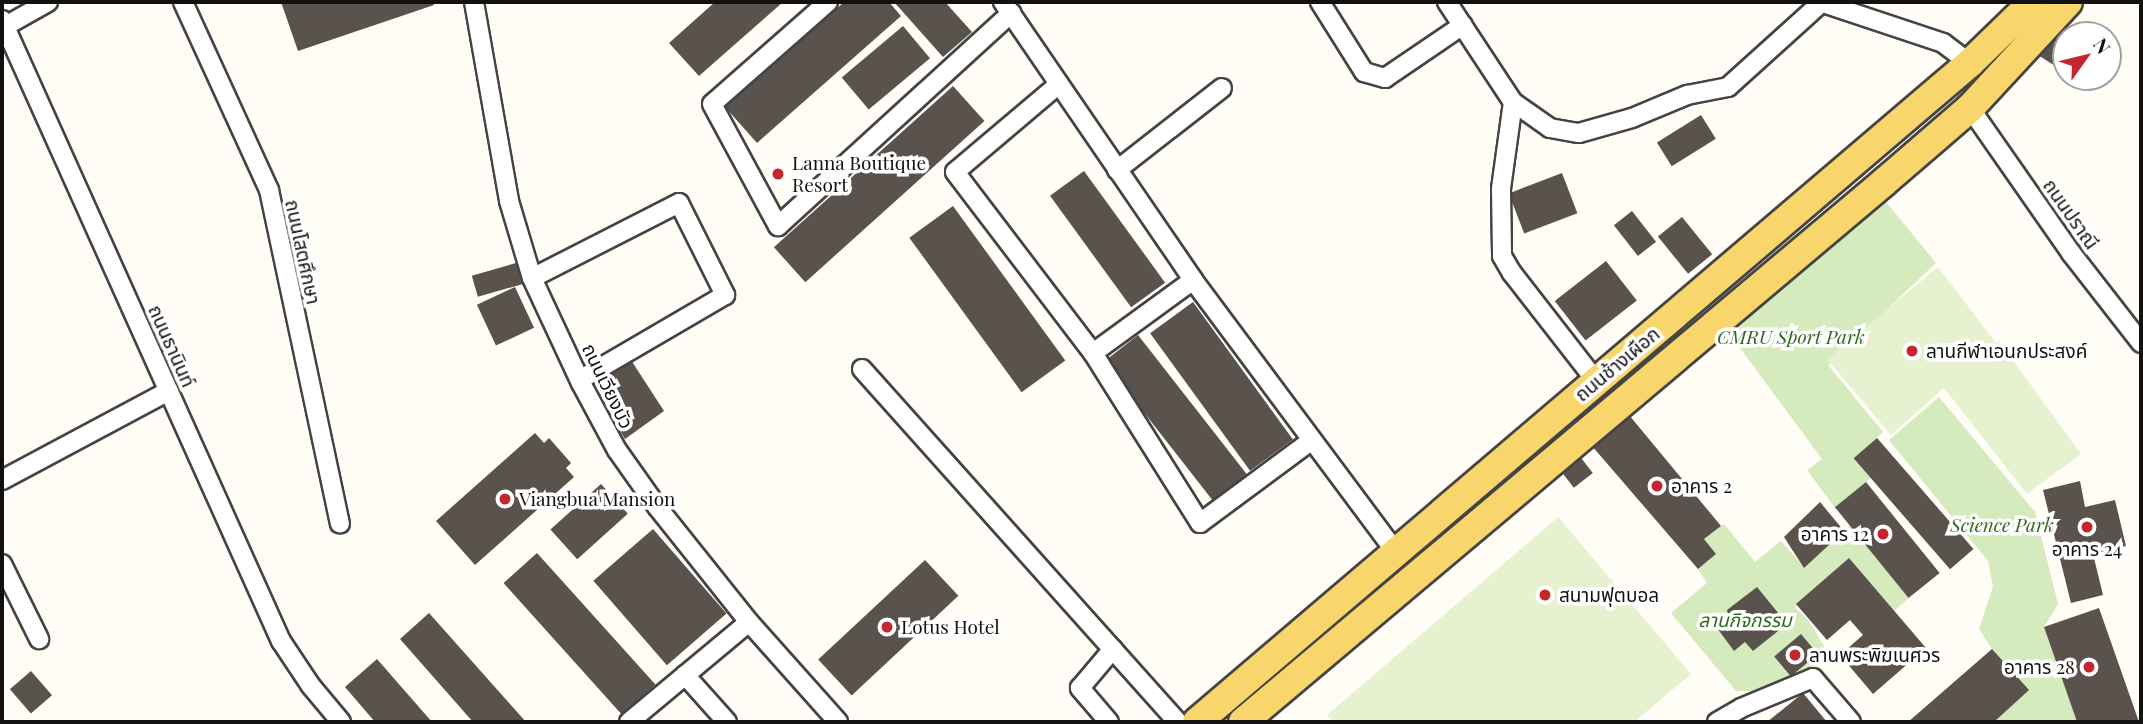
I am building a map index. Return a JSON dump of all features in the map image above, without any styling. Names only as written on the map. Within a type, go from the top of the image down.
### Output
[{"type":"main road","name":"ถนนช้างเผือก","points":[[1197,722],[1970,63],[2033,2]]},
{"type":"main road","name":"ถนนช้างเผือก","points":[[1243,722],[1970,108],[2068,2]]},
{"type":"street","points":[[3,25],[48,2]]},
{"type":"street","name":"ถนนโสตศึกษา","points":[[183,2],[268,190],[340,524]]},
{"type":"street","name":"ถนนเวียงบัว","points":[[474,2],[509,201],[532,278],[581,379],[617,450],[749,622],[838,722]]},
{"type":"street","points":[[828,2],[712,104],[778,226],[1007,8],[1193,280],[1395,551]]},
{"type":"street","points":[[1320,2],[1364,72],[1385,78],[1462,25]]},
{"type":"street","points":[[1447,2],[1513,102],[1550,128],[1579,133],[1632,118],[1687,95],[1728,87],[1820,2],[1943,43],[1970,63]]},
{"type":"street","name":"ถนนธานินท์","points":[[3,25],[281,641],[311,686],[341,722]]},
{"type":"street","points":[[1059,84],[955,172],[1093,353],[1200,523],[1312,440]]},
{"type":"street","points":[[1117,170],[1222,88]]},
{"type":"street","points":[[1513,102],[1501,189],[1502,256],[1512,274],[1597,381]]},
{"type":"street","name":"ถนนปราณี","points":[[1970,108],[2071,253],[2141,343]]},
{"type":"street","points":[[532,278],[679,203],[724,295],[581,379]]},
{"type":"street","points":[[1093,353],[1193,280]]},
{"type":"street","points":[[862,369],[1178,722]]},
{"type":"street","points":[[2,480],[169,391]]},
{"type":"street","points":[[2,564],[40,639]]},
{"type":"street","points":[[629,722],[749,622]]},
{"type":"street","points":[[1109,722],[1080,688],[1113,649]]},
{"type":"street","points":[[685,675],[727,722]]},
{"type":"street","points":[[1717,722],[1741,708],[1813,678],[1851,722]]},
{"type":"green space","name":"CMRU Sport Park","points":[[1882,197],[1936,263],[1828,365],[1883,432],[1854,459],[1871,478],[1835,508],[1807,470],[1822,459],[1726,329]]},
{"type":"green space","points":[[1938,267],[1996,343],[1999,341],[2081,454],[2027,494],[1944,388],[1891,435],[1827,359]]},
{"type":"green space","name":"Science Park","points":[[1939,397],[2035,512],[2058,604],[2044,627],[2077,722],[1994,722],[2028,690],[1992,649],[1979,629],[1993,587],[1988,561],[1889,440]]},
{"type":"green space","name":"สนามฟุตบอล","points":[[1558,517],[1691,674],[1634,722],[1333,722],[1327,715]]},
{"type":"green space","name":"ลานกิจกรรม","points":[[1724,524],[1755,562],[1781,541],[1804,567],[1850,525],[1909,598],[1894,611],[1848,559],[1795,607],[1809,621],[1830,656],[1811,670],[1767,691],[1736,691],[1671,613],[1707,583],[1698,569],[1716,554],[1704,539]]},
{"type":"building","points":[[281,2],[433,2],[434,5],[298,51]]},
{"type":"building","points":[[715,2],[783,2],[699,76],[669,43]]},
{"type":"building","points":[[844,2],[889,2],[901,16],[757,143],[725,107]]},
{"type":"building","points":[[894,2],[945,2],[972,32],[943,57]]},
{"type":"building","points":[[903,26],[930,58],[869,110],[842,77]]},
{"type":"building","points":[[2052,42],[2052,64],[2038,55]]},
{"type":"building","points":[[953,86],[984,121],[805,282],[774,247]]},
{"type":"building","points":[[1701,115],[1716,139],[1672,166],[1657,143]]},
{"type":"building","points":[[1084,171],[1165,283],[1131,307],[1050,196]]},
{"type":"building","points":[[1562,173],[1577,213],[1524,234],[1509,193]]},
{"type":"building","points":[[953,206],[1065,361],[1022,392],[909,238]]},
{"type":"building","points":[[1632,211],[1656,242],[1638,256],[1614,225]]},
{"type":"building","points":[[1682,217],[1712,254],[1688,274],[1658,237]]},
{"type":"building","points":[[1606,261],[1637,300],[1586,340],[1555,301]]},
{"type":"building","points":[[516,263],[522,284],[478,297],[472,276]]},
{"type":"building","points":[[515,287],[534,328],[496,346],[477,305]]},
{"type":"building","points":[[1193,302],[1293,440],[1250,471],[1150,333]]},
{"type":"building","points":[[1138,335],[1252,481],[1218,507],[1104,361]]},
{"type":"building","points":[[629,357],[664,411],[625,439],[613,419],[626,410],[603,373]]},
{"type":"building","name":"อาคาร 2","points":[[1629,415],[1721,526],[1704,539],[1716,554],[1698,569],[1592,446]]},
{"type":"building","name":"Viangbua Mansion","points":[[535,433],[544,443],[549,438],[571,463],[566,468],[574,477],[475,565],[436,521]]},
{"type":"building","points":[[1877,438],[1973,549],[1950,569],[1854,458]]},
{"type":"building","points":[[1578,454],[1593,473],[1574,488],[1559,469]]},
{"type":"building","name":"อาคาร 24","points":[[2080,481],[2085,507],[2115,500],[2126,546],[2093,554],[2103,595],[2071,603],[2043,490]]},
{"type":"building","name":"อาคาร 12","points":[[1866,482],[1940,573],[1909,598],[1835,507]]},
{"type":"building","points":[[601,484],[628,514],[577,559],[550,530]]},
{"type":"building","points":[[1820,502],[1844,531],[1804,568],[1784,537]]},
{"type":"building","points":[[653,529],[726,614],[667,665],[593,581]]},
{"type":"building","points":[[537,553],[655,685],[622,715],[504,583]]},
{"type":"building","points":[[1849,558],[1926,648],[1873,694],[1840,655],[1863,635],[1850,620],[1827,640],[1796,604]]},
{"type":"building","name":"Lotus Hotel","points":[[925,560],[958,596],[852,695],[818,660]]},
{"type":"building","points":[[1757,587],[1787,624],[1753,651],[1745,642],[1734,651],[1717,628],[1729,619],[1727,610]]},
{"type":"building","name":"อาคาร 28","points":[[2099,608],[2139,722],[2077,722],[2044,627]]},
{"type":"building","points":[[429,613],[526,722],[473,722],[400,639]]},
{"type":"building","points":[[1801,634],[1818,654],[1791,676],[1774,656]]},
{"type":"building","points":[[1992,649],[2029,690],[1994,722],[1908,722]]},
{"type":"building","points":[[377,659],[432,722],[375,722],[345,687]]},
{"type":"building","points":[[31,671],[52,695],[31,714],[10,689]]},
{"type":"building","points":[[1803,693],[1827,722],[1767,722]]},
{"type":"place","name":"Lanna Boutique Resort","points":[[778,174]]},
{"type":"place","name":"ลานกีฬาเอนกประสงค์","points":[[1912,351]]},
{"type":"place","name":"อาคาร 2","points":[[1657,486]]},
{"type":"place","name":"Viangbua Mansion","points":[[505,499]]},
{"type":"place","name":"อาคาร 24","points":[[2087,527]]},
{"type":"place","name":"อาคาร 12","points":[[1883,534]]},
{"type":"place","name":"สนามฟุตบอล","points":[[1545,595]]},
{"type":"place","name":"Lotus Hotel","points":[[887,627]]},
{"type":"place","name":"ลานพระพิฆเนศวร","points":[[1795,655]]},
{"type":"place","name":"อาคาร 28","points":[[2089,667]]}]
